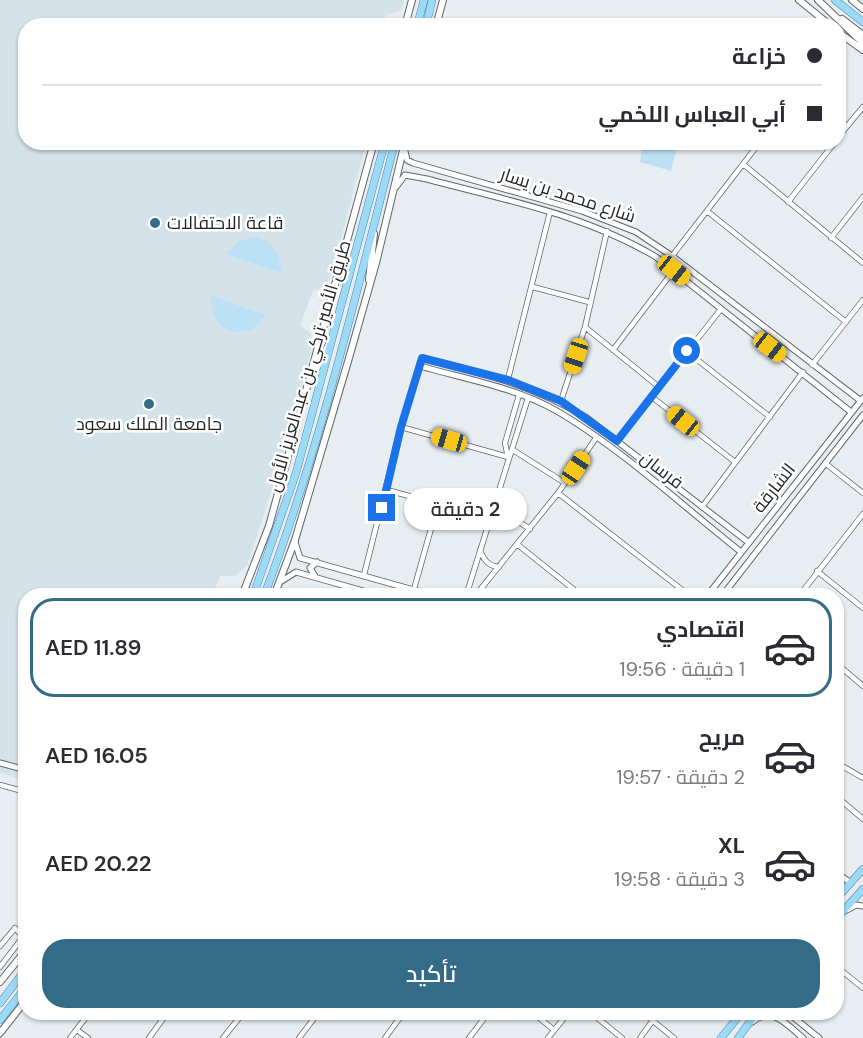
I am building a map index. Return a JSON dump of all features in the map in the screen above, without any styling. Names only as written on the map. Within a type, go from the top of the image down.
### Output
[{"type":"main road","points":[[407,18],[412,0]]},
{"type":"main road","points":[[419,18],[424,0]]},
{"type":"main road","points":[[428,18],[432,0]]},
{"type":"main road","points":[[438,18],[443,0]]},
{"type":"main road","points":[[799,0],[821,18]]},
{"type":"main road","points":[[818,0],[841,18]]},
{"type":"main road","points":[[818,0],[837,18]]},
{"type":"main road","points":[[835,0],[863,22]]},
{"type":"main road","points":[[852,0],[863,9]]},
{"type":"main road","points":[[846,22],[863,35]]},
{"type":"main road","points":[[846,27],[863,43]]},
{"type":"main road","points":[[846,40],[863,50]]},
{"type":"main road","points":[[245,588],[269,526],[372,150]]},
{"type":"main road","name":"طريق الأمير تركي بن عبدالعزيز الأول","points":[[256,588],[296,473],[384,150]]},
{"type":"main road","name":"طريق الأمير تركي بن عبدالعزيز الأول","points":[[267,588],[295,512],[393,150]]},
{"type":"main road","points":[[277,588],[369,290],[403,150]]},
{"type":"main road","points":[[369,290],[375,223]]},
{"type":"main road","points":[[310,381],[334,333]]},
{"type":"main road","points":[[844,889],[863,869]]},
{"type":"main road","points":[[844,910],[863,889]]},
{"type":"main road","points":[[0,981],[18,960]]},
{"type":"main road","points":[[0,1003],[18,979]]},
{"type":"main road","points":[[0,1020],[18,997]]},
{"type":"main road","points":[[0,1033],[18,1010]]},
{"type":"main road","points":[[721,1038],[736,1020]]},
{"type":"main road","points":[[738,1038],[751,1020]]},
{"type":"street","points":[[846,127],[863,106]]},
{"type":"street","name":"شارع محمد بن يسار","points":[[405,150],[407,160],[582,212],[636,232],[672,256],[851,396],[862,400]]},
{"type":"street","points":[[672,256],[754,150]]},
{"type":"street","points":[[788,202],[829,150]]},
{"type":"street","points":[[743,164],[863,263]]},
{"type":"street","points":[[427,180],[418,174],[420,169],[429,167]]},
{"type":"street","name":"شارع محمد بن يسار","points":[[393,190],[405,175],[550,212],[607,231],[656,257],[674,270],[851,412]]},
{"type":"street","points":[[831,238],[863,197]]},
{"type":"street","points":[[707,211],[846,322]]},
{"type":"street","points":[[508,380],[550,212]]},
{"type":"street","points":[[561,401],[585,327],[607,231]]},
{"type":"street","points":[[613,350],[674,270]]},
{"type":"street","points":[[533,287],[589,302]]},
{"type":"street","points":[[812,365],[863,300]]},
{"type":"street","points":[[617,441],[721,309]]},
{"type":"street","points":[[585,327],[658,387]]},
{"type":"street","points":[[687,351],[770,417]]},
{"type":"street","name":"فرسان","points":[[741,552],[596,438],[556,411],[524,396],[420,366],[422,358],[508,380],[561,401],[748,542]]},
{"type":"street","points":[[364,575],[401,427],[420,366]]},
{"type":"street","points":[[702,507],[803,372]]},
{"type":"street","points":[[508,456],[505,443],[528,389]]},
{"type":"street","points":[[468,588],[508,456],[513,450],[524,396]]},
{"type":"street","points":[[842,404],[850,401],[851,396]]},
{"type":"street","points":[[652,397],[735,462]]},
{"type":"street","name":"الشارقة","points":[[712,588],[862,400]]},
{"type":"street","name":"الشارقة","points":[[728,588],[785,512],[863,415]]},
{"type":"street","points":[[401,427],[508,456]]},
{"type":"street","points":[[482,588],[558,493],[596,438]]},
{"type":"street","points":[[513,450],[565,483]]},
{"type":"street","points":[[825,463],[863,493]]},
{"type":"street","points":[[387,490],[490,518]]},
{"type":"street","points":[[558,493],[680,588]]},
{"type":"street","points":[[414,588],[438,504]]},
{"type":"street","points":[[494,506],[530,529]]},
{"type":"street","points":[[778,507],[785,512]]},
{"type":"street","points":[[805,588],[863,514]]},
{"type":"street","points":[[294,540],[300,558],[410,588]]},
{"type":"street","points":[[518,545],[572,588]]},
{"type":"street","points":[[480,550],[483,559],[492,566],[499,567]]},
{"type":"street","points":[[316,578],[310,568],[317,562]]},
{"type":"street","points":[[280,582],[296,572],[348,588]]},
{"type":"street","points":[[818,572],[838,588]]},
{"type":"street","points":[[844,593],[863,608]]},
{"type":"street","points":[[844,670],[863,686]]},
{"type":"street","points":[[0,763],[18,768]]},
{"type":"street","points":[[844,767],[863,778]]},
{"type":"street","points":[[0,785],[18,790]]},
{"type":"street","points":[[844,803],[863,819]]},
{"type":"street","points":[[844,878],[851,883]]},
{"type":"street","points":[[844,913],[856,905],[863,906]]},
{"type":"street","points":[[0,946],[15,928],[18,930]]},
{"type":"street","points":[[0,967],[18,943]]},
{"type":"street","points":[[844,973],[863,988]]},
{"type":"street","points":[[70,1038],[84,1020]]},
{"type":"street","points":[[149,1038],[162,1020]]},
{"type":"street","points":[[224,1038],[238,1020]]},
{"type":"street","points":[[299,1038],[313,1020]]},
{"type":"street","points":[[385,1038],[398,1020]]},
{"type":"street","points":[[469,1038],[482,1020]]},
{"type":"street","points":[[542,1020],[554,1030]]},
{"type":"street","points":[[548,1038],[562,1020]]},
{"type":"street","points":[[600,1020],[622,1038]]},
{"type":"street","points":[[746,1027],[756,1020]]},
{"type":"street","points":[[776,1020],[803,1038]]},
{"type":"street","points":[[782,1020],[786,1025]]},
{"type":"street","points":[[797,1020],[819,1038]]},
{"type":"street","points":[[640,1038],[653,1021],[674,1038]]},
{"type":"street","points":[[77,1030],[88,1038]]},
{"type":"shaded area","name":"جامعة الملك سعود","points":[[0,0],[404,0],[401,10],[386,15],[385,18],[18,18],[18,150],[364,150],[331,277],[323,287],[313,291],[300,325],[311,334],[311,352],[283,455],[248,564],[235,576],[220,576],[216,588],[18,588],[18,778],[0,773]]},
{"type":"shaded area","points":[[642,150],[676,150],[671,171],[640,162]]},
{"type":"shaded area","points":[[254,237],[267,241],[275,249],[281,273],[226,254],[239,241]]},
{"type":"shaded area","points":[[211,296],[266,315],[252,330],[232,332],[218,322],[212,307]]},
{"type":"place","name":"قاعة الاحتفالات","points":[[155,223]]},
{"type":"place","name":"جامعة الملك سعود","points":[[149,404]]},
{"type":"route","points":[[382,508],[401,427],[422,358],[508,380],[561,401],[617,441],[687,351]]}]
